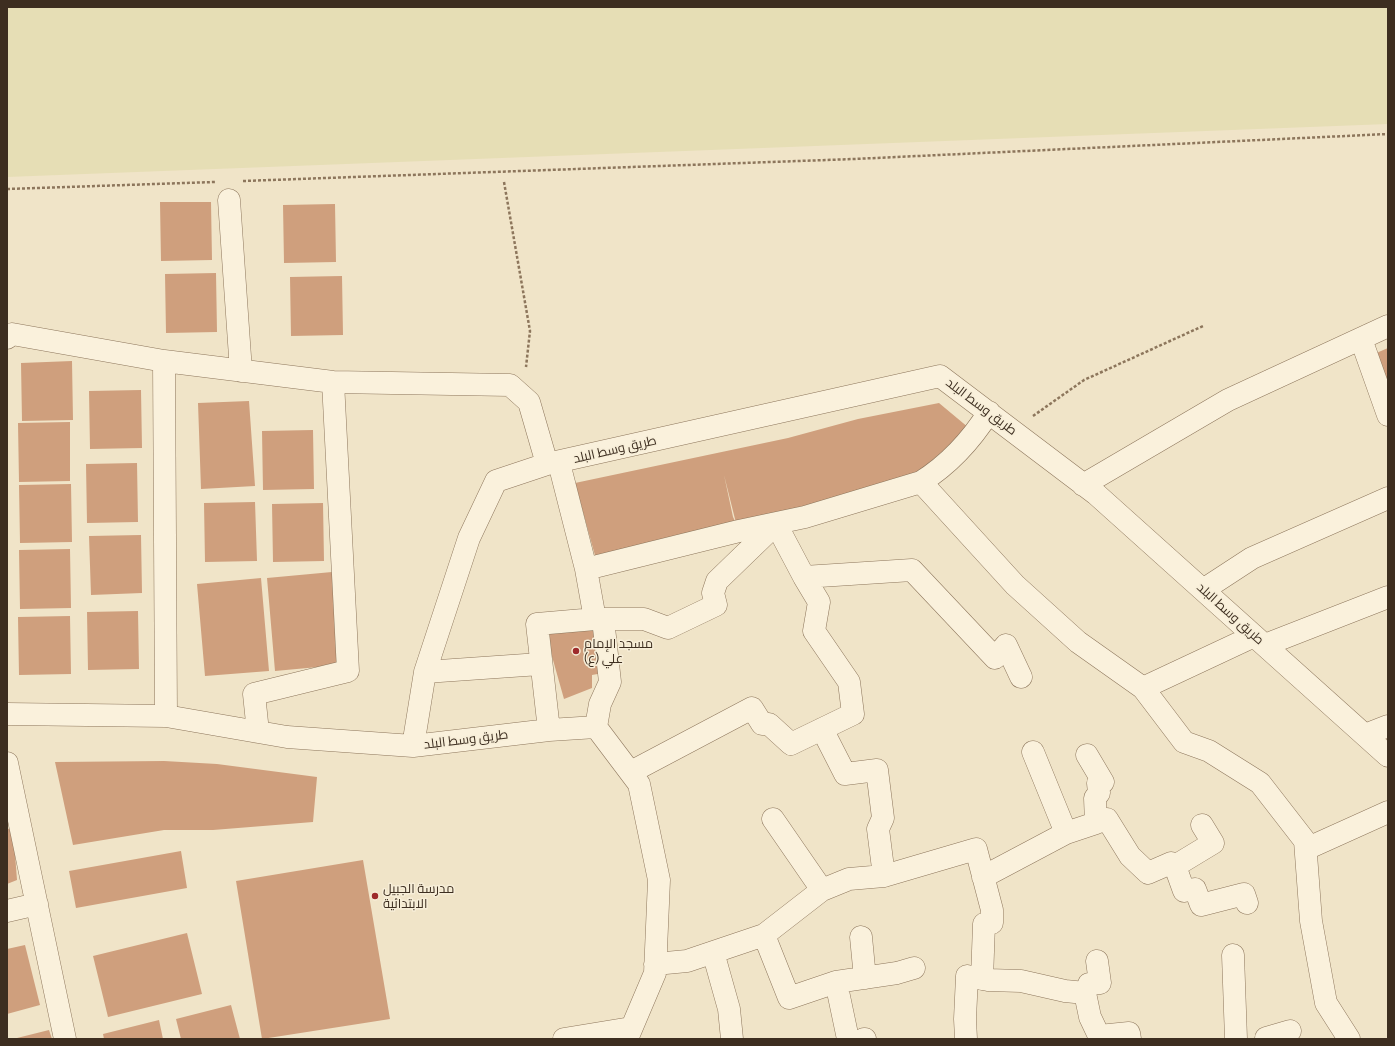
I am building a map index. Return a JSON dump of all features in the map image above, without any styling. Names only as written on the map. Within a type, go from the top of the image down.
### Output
[{"type":"street","points":[[226,191],[241,371]]},
{"type":"street","points":[[1083,485],[1228,400],[1388,326]]},
{"type":"street","points":[[7,338],[12,334],[164,362],[333,382],[510,385],[529,402],[553,464],[586,568],[599,619],[610,682],[600,704],[596,727],[640,784],[659,880],[655,973],[629,1034],[564,1039]]},
{"type":"street","points":[[1361,339],[1388,415]]},
{"type":"street","points":[[164,362],[166,716]]},
{"type":"street","name":"طريق وسط البلد","points":[[596,727],[549,730],[413,746],[425,672],[470,538],[496,481],[553,464],[940,376],[1096,494],[1388,756]]},
{"type":"street","points":[[258,732],[254,694],[348,671],[333,382]]},
{"type":"street","points":[[586,568],[812,515],[921,482],[934,474],[976,432],[988,412]]},
{"type":"street","points":[[921,482],[1015,585],[1078,642],[1143,688],[1184,742],[1209,751],[1260,783],[1305,841],[1311,922],[1326,1002],[1349,1039]]},
{"type":"street","points":[[1203,590],[1252,558],[1388,498]]},
{"type":"street","points":[[631,772],[752,708],[762,724],[769,724],[791,744],[853,714],[849,682],[814,631],[819,602],[776,524]]},
{"type":"street","points":[[549,730],[540,664],[537,624],[599,619],[644,619],[668,628],[716,605],[712,593],[717,581],[776,524]]},
{"type":"street","points":[[804,577],[912,570],[995,658],[1006,645],[1021,677]]},
{"type":"street","points":[[1143,688],[1259,640],[1388,597]]},
{"type":"street","points":[[425,672],[540,664]]},
{"type":"street","points":[[7,714],[166,716],[287,737],[413,746]]},
{"type":"street","points":[[1365,735],[1388,726]]},
{"type":"street","points":[[822,729],[846,774],[877,770],[883,818],[878,828],[884,876]]},
{"type":"street","points":[[1033,752],[1066,833]]},
{"type":"street","points":[[1087,755],[1103,782],[1098,783],[1099,793],[1095,798],[1096,823]]},
{"type":"street","points":[[7,763],[65,1039]]},
{"type":"street","points":[[1306,850],[1388,812]]},
{"type":"street","points":[[773,819],[822,890]]},
{"type":"street","points":[[983,877],[1066,833],[1107,819],[1130,856],[1148,873],[1171,862],[1175,866],[1184,891],[1195,888],[1200,905],[1244,894],[1247,903]]},
{"type":"street","points":[[1175,866],[1213,843],[1202,825]]},
{"type":"street","points":[[655,964],[687,961],[764,935],[822,890],[849,879],[884,876],[976,849],[992,910],[992,923],[984,924],[982,979]]},
{"type":"street","points":[[7,911],[37,904]]},
{"type":"street","points":[[764,935],[789,998],[836,982],[897,973],[914,968]]},
{"type":"street","points":[[861,937],[865,978]]},
{"type":"street","points":[[712,952],[729,1009],[732,1039]]},
{"type":"street","points":[[1233,954],[1236,1039]]},
{"type":"street","points":[[1097,961],[1100,983],[1089,984],[1085,993],[1090,1017],[1099,1038],[1129,1033],[1130,1039]]},
{"type":"street","points":[[966,1039],[964,1019],[967,976],[982,979],[1021,981],[1065,991],[1085,993]]},
{"type":"street","points":[[836,982],[848,1039]]},
{"type":"street","points":[[1266,1039],[1290,1031]]},
{"type":"path","points":[[239,181],[854,159],[1388,134]]},
{"type":"path","points":[[504,182],[530,331],[522,396]]},
{"type":"path","points":[[7,189],[226,191]]},
{"type":"path","points":[[1013,431],[1084,380],[1203,326]]},
{"type":"shaded area","points":[[7,7],[1388,7],[1388,124],[7,177]]},
{"type":"building","points":[[160,202],[211,202],[212,260],[161,261]]},
{"type":"building","points":[[335,204],[336,262],[284,263],[283,205]]},
{"type":"building","points":[[216,273],[217,332],[166,333],[165,274]]},
{"type":"building","points":[[342,276],[343,335],[291,336],[290,277]]},
{"type":"building","points":[[1388,348],[1388,390],[1374,354]]},
{"type":"building","points":[[72,361],[73,420],[22,421],[21,363]]},
{"type":"building","points":[[141,390],[142,448],[90,449],[89,391]]},
{"type":"building","points":[[249,401],[255,486],[201,489],[198,403]]},
{"type":"building","points":[[939,403],[969,428],[912,478],[804,507],[596,559],[575,483],[788,438],[858,419]],"holes":[[[724,475],[736,523],[733,517]]]},
{"type":"building","points":[[70,422],[70,481],[19,482],[18,423]]},
{"type":"building","points":[[313,430],[314,489],[263,490],[262,431]]},
{"type":"building","points":[[137,463],[138,522],[87,523],[86,464]]},
{"type":"building","points":[[71,484],[72,542],[20,543],[19,485]]},
{"type":"building","points":[[255,502],[257,561],[205,562],[204,503]]},
{"type":"building","points":[[323,503],[324,561],[273,562],[272,504]]},
{"type":"building","points":[[141,535],[142,593],[91,595],[89,536]]},
{"type":"building","points":[[70,549],[71,608],[20,609],[19,550]]},
{"type":"building","points":[[332,572],[340,665],[275,671],[267,578]]},
{"type":"building","points":[[261,578],[269,671],[205,676],[197,584]]},
{"type":"building","points":[[138,611],[139,669],[88,670],[87,612]]},
{"type":"building","points":[[70,616],[71,674],[19,675],[18,617]]},
{"type":"building","name":"مسجد الإمام علي (ع)","points":[[598,623],[603,673],[592,675],[592,688],[564,699],[544,628]]},
{"type":"building","points":[[164,761],[217,764],[317,777],[313,822],[213,830],[164,830],[73,845],[55,762]]},
{"type":"building","points":[[13,828],[17,880],[7,884],[7,829]]},
{"type":"building","points":[[181,851],[187,888],[76,908],[69,871]]},
{"type":"building","name":"مدرسة الجبيل الابتدائية","points":[[363,860],[390,1019],[262,1039],[236,881]]},
{"type":"building","points":[[187,933],[202,994],[108,1017],[93,956]]},
{"type":"building","points":[[25,945],[40,1005],[7,1014],[7,949]]},
{"type":"building","points":[[231,1005],[240,1039],[181,1039],[176,1019]]},
{"type":"building","points":[[159,1020],[163,1039],[104,1039],[103,1034]]},
{"type":"building","points":[[49,1030],[52,1039],[17,1039],[17,1038]]},
{"type":"place","name":"مسجد الإمام علي (ع)","points":[[576,651]]},
{"type":"place","name":"مدرسة الجبيل الابتدائية","points":[[375,896]]}]
